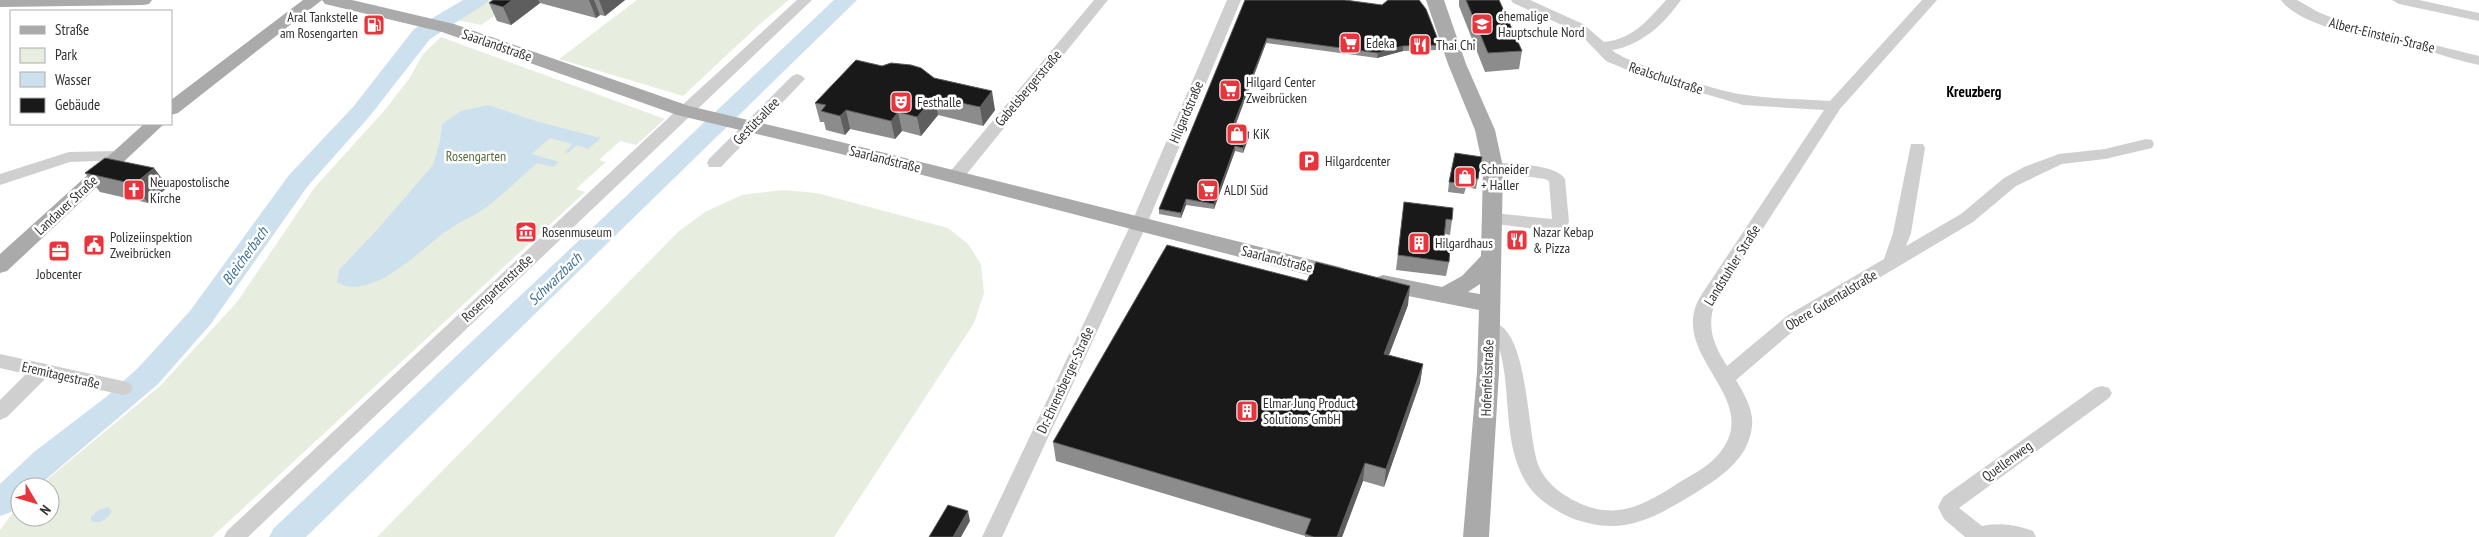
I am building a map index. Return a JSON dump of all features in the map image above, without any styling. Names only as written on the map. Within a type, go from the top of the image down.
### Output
[{"type":"main road","points":[[7,3],[143,0]]},
{"type":"main road","points":[[172,108],[314,0]]},
{"type":"main road","name":"Saarlandstraße","points":[[331,0],[435,24],[693,113],[956,176],[1300,265],[1489,304]]},
{"type":"main road","name":"Hofenfelsstraße","points":[[1433,2],[1456,64],[1485,130],[1492,168],[1494,220],[1490,260],[1485,422],[1476,537]]},
{"type":"main road","name":"Landauer Straße","points":[[0,266],[154,125]]},
{"type":"main road","points":[[1445,295],[1470,281],[1490,260]]},
{"type":"street","name":"Rosengartenstraße","points":[[234,537],[693,113],[805,0]]},
{"type":"street","name":"Gabelsbergerstraße","points":[[956,176],[1101,0]]},
{"type":"street","name":"Hilgardstraße","points":[[1139,224],[1234,0]]},
{"type":"street","name":"Realschulstraße","points":[[1518,0],[1578,27],[1611,58],[1628,66],[1725,97],[1761,103],[1834,106]]},
{"type":"street","points":[[1601,47],[1624,44],[1635,38],[1674,0]]},
{"type":"street","name":"Landstuhler Straße","points":[[1489,329],[1501,336],[1509,352],[1525,453],[1530,470],[1542,489],[1556,500],[1580,513],[1595,517],[1620,519],[1640,515],[1713,472],[1725,462],[1736,448],[1742,425],[1738,402],[1709,350],[1700,329],[1706,302],[1834,106],[1930,0]]},
{"type":"street","name":"Albert-Einstein-Straße","points":[[2288,0],[2300,9],[2332,24],[2423,45],[2479,61]]},
{"type":"street","points":[[2400,0],[2477,16]]},
{"type":"street","points":[[2471,0],[2477,16]]},
{"type":"street","name":"Gestütsallee","points":[[715,163],[747,126],[797,79]]},
{"type":"street","name":"Obere Gutentalstraße","points":[[1726,378],[1794,320],[1967,218],[2010,182],[2059,159],[2105,154],[2146,144]]},
{"type":"street","name":"Obere Gutentalstraße","points":[[1892,262],[1902,233],[1917,148]]},
{"type":"street","points":[[0,180],[69,157],[119,156]]},
{"type":"street","points":[[1492,168],[1554,176],[1557,179],[1561,222],[1552,225],[1494,220]]},
{"type":"street","name":"Dr.-Ehrensberger-Straße","points":[[992,537],[1139,224]]},
{"type":"street","name":"Eremitagestraße","points":[[0,361],[123,388]]},
{"type":"street","points":[[0,412],[41,371]]},
{"type":"street","name":"Quellenweg","points":[[1977,536],[1951,513],[1948,507],[1950,503],[2102,393]]},
{"type":"street","points":[[1977,536],[1994,532],[2026,537]]},
{"type":"green space","points":[[473,0],[517,0],[481,25],[443,17]]},
{"type":"green space","points":[[637,0],[789,0],[760,24],[683,96],[559,59]]},
{"type":"green space","name":"Rosengarten","points":[[441,37],[665,119],[636,145],[620,141],[599,160],[606,162],[576,189],[585,192],[212,537],[0,537],[0,530],[10,516],[10,527],[60,527],[60,477],[50,477],[160,386],[237,302],[315,187],[384,111],[409,79],[423,54]]},
{"type":"green space","points":[[783,190],[817,193],[948,228],[968,244],[981,264],[984,293],[974,323],[834,537],[377,537],[679,231],[705,212],[742,195]]},
{"type":"water","points":[[488,105],[539,122],[601,138],[588,149],[577,145],[568,153],[565,152],[572,144],[550,138],[532,154],[559,162],[553,167],[537,163],[488,206],[450,228],[394,272],[379,280],[364,286],[350,287],[337,282],[339,270],[377,230],[433,165],[440,141],[442,124],[461,111]]},
{"type":"water","points":[[108,507],[112,511],[106,519],[101,522],[91,521],[91,517],[98,510]]},
{"type":"building","points":[[493,0],[512,0],[503,7],[489,3]]},
{"type":"building","name":"Hilgard Center Zweibrücken","points":[[1245,0],[1345,0],[1382,5],[1388,0],[1419,0],[1426,9],[1440,45],[1403,46],[1378,53],[1267,38],[1234,123],[1243,125],[1241,131],[1249,132],[1243,148],[1235,146],[1214,204],[1186,199],[1181,213],[1159,209]]},
{"type":"building","points":[[1466,0],[1499,0],[1522,51],[1488,53]]},
{"type":"building","points":[[856,60],[882,66],[891,63],[911,65],[921,68],[934,78],[992,91],[980,107],[934,97],[917,117],[898,112],[891,121],[846,110],[840,116],[821,111],[826,105],[815,103]]},
{"type":"building","points":[[1455,153],[1482,157],[1478,179],[1467,177],[1466,184],[1449,182]]},
{"type":"building","points":[[105,158],[154,168],[134,184],[85,173]]},
{"type":"building","name":"Hilgardhaus","points":[[1404,202],[1453,208],[1452,220],[1446,219],[1443,247],[1450,248],[1449,262],[1398,255]]},
{"type":"building","name":"Elmar Jung Product Solutions GmbH","points":[[1167,245],[1307,281],[1316,262],[1410,286],[1384,354],[1423,364],[1386,469],[1365,463],[1337,537],[1314,537],[1305,534],[1311,519],[1053,442]]},
{"type":"building","points":[[948,505],[968,511],[953,537],[929,537]]},
{"type":"waterway","name":"Bleicherbach","points":[[0,503],[45,461],[116,405],[148,376],[200,318],[298,181],[361,112],[422,34],[478,0]]},
{"type":"waterway","name":"Schwarzbach","points":[[285,537],[846,0]]},
{"type":"place","name":"ehemalige Hauptschule Nord","points":[[1482,24]]},
{"type":"place","name":"Aral Tankstelle am Rosengarten","points":[[374,25]]},
{"type":"place","name":"Edeka","points":[[1350,43]]},
{"type":"place","name":"Thai Chi","points":[[1420,45]]},
{"type":"place","name":"Hilgard Center Zweibrücken","points":[[1230,90]]},
{"type":"place","name":"Festhalle","points":[[901,102]]},
{"type":"place","name":"KiK","points":[[1237,134]]},
{"type":"place","name":"Hilgardcenter","points":[[1309,161]]},
{"type":"place","name":"Schneider + Haller","points":[[1465,177]]},
{"type":"place","name":"Neuapostolische Kirche","points":[[134,190]]},
{"type":"place","name":"ALDI Süd","points":[[1208,190]]},
{"type":"place","name":"Rosenmuseum","points":[[526,232]]},
{"type":"place","name":"Nazar Kebap & Pizza","points":[[1517,240]]},
{"type":"place","name":"Hilgardhaus","points":[[1419,243]]},
{"type":"place","name":"Polizeiinspektion Zweibrücken","points":[[94,245]]},
{"type":"place","name":"Jobcenter","points":[[59,251]]},
{"type":"place","name":"Elmar Jung Product Solutions GmbH","points":[[1247,411]]},
{"type":"district","name":"Kreuzberg","points":[[1974,92]]}]
